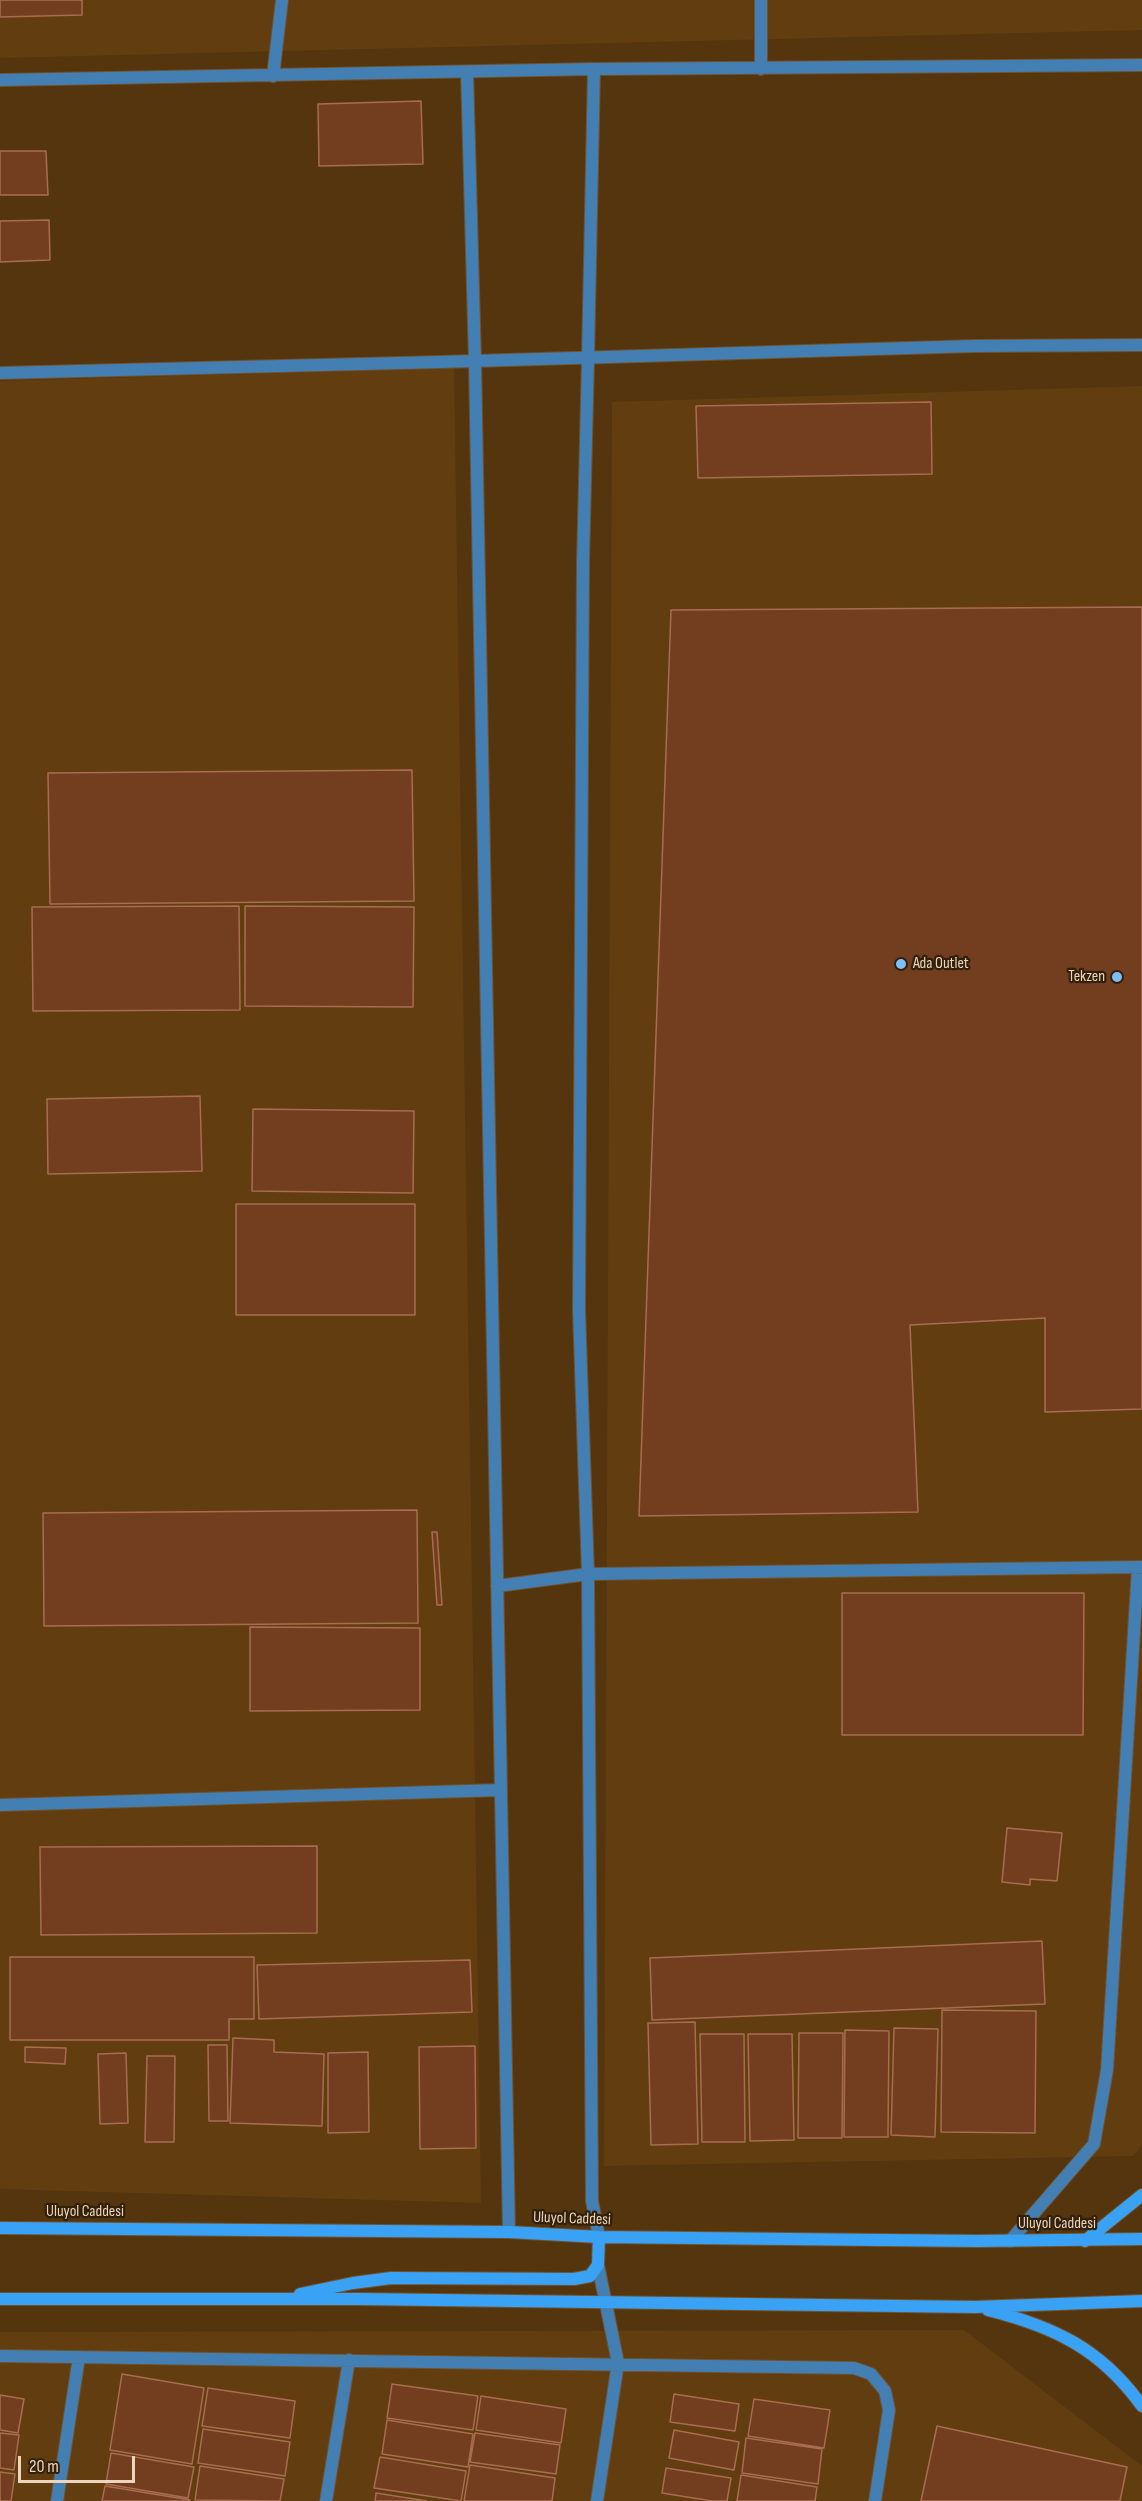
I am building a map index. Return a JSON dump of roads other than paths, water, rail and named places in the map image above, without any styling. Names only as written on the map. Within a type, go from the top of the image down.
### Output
[{"type":"main road","points":[[1085,2241],[1142,2195]]},
{"type":"main road","name":"Uluyol Caddesi","points":[[0,2228],[508,2232],[599,2237],[1142,2240]]},
{"type":"main road","points":[[276,2299],[353,2283],[391,2278],[574,2279],[590,2276],[598,2265],[599,2237]]},
{"type":"main road","points":[[0,2298],[975,2307],[1142,2301]]},
{"type":"main road","points":[[975,2307],[1025,2319],[1059,2334],[1094,2354],[1121,2378],[1142,2406]]},
{"type":"street","points":[[273,76],[282,0]]},
{"type":"street","points":[[761,0],[761,69]]},
{"type":"street","points":[[0,80],[594,69],[1142,64]]},
{"type":"street","points":[[594,69],[583,575],[579,1310],[588,1574],[592,2201],[599,2237]]},
{"type":"street","points":[[467,72],[475,361],[508,2232]]},
{"type":"street","points":[[0,373],[975,346],[1142,345]]},
{"type":"street","points":[[497,1586],[588,1574],[1140,1567],[1107,2070],[1094,2144],[1010,2241]]},
{"type":"street","points":[[0,1805],[501,1790]]},
{"type":"street","points":[[597,2501],[618,2363],[598,2265]]},
{"type":"street","points":[[0,2356],[854,2368],[871,2374],[885,2391],[890,2410],[875,2501]]},
{"type":"street","points":[[57,2501],[80,2357]]},
{"type":"street","points":[[326,2501],[349,2360]]},
{"type":"place","name":"Ada Outlet","points":[[901,964]]},
{"type":"place","name":"Tekzen","points":[[1117,977]]}]
